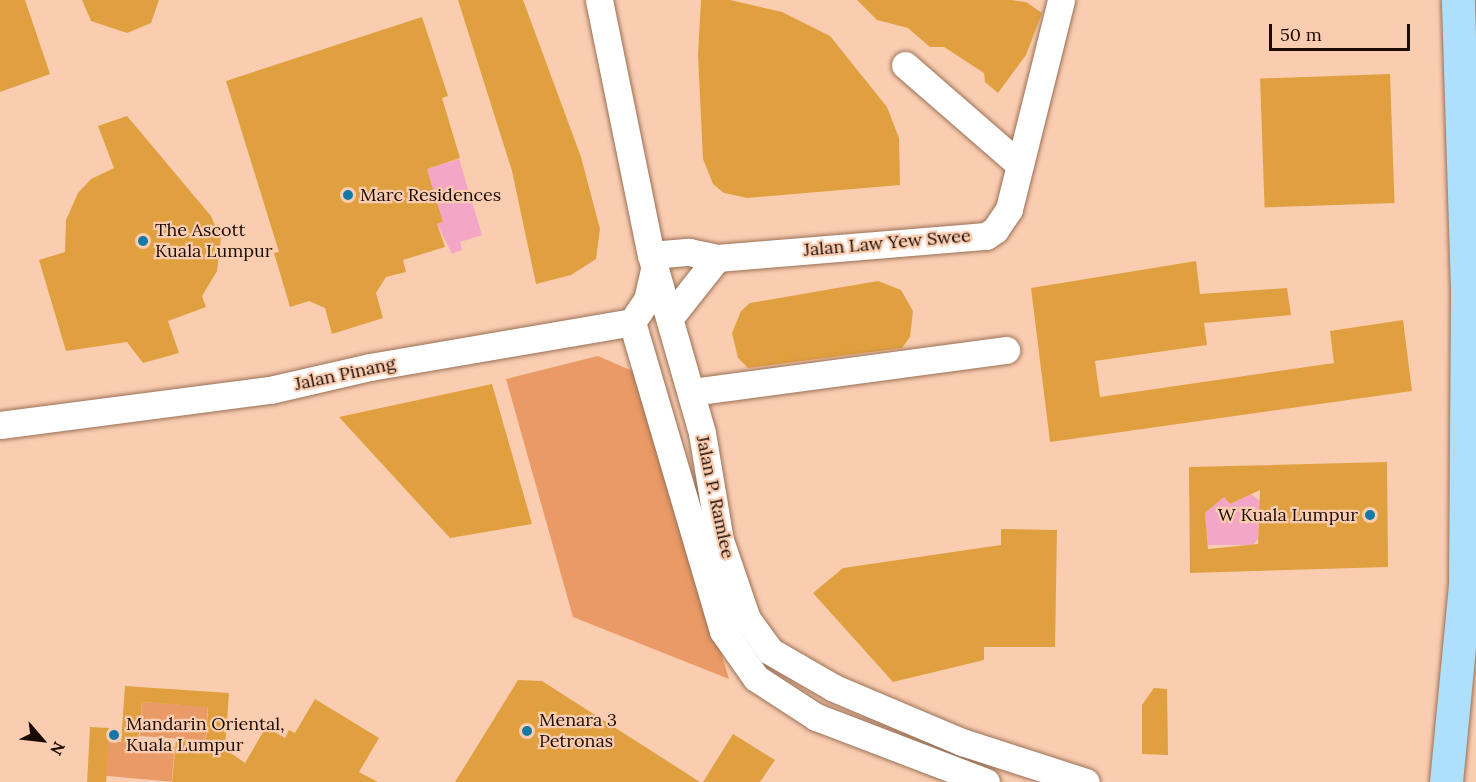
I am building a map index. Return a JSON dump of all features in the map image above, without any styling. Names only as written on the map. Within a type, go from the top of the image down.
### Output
[{"type":"main road","points":[[1446,782],[1455,727],[1465,584],[1466,209],[1458,0]]},
{"type":"main road","points":[[1423,782],[1455,727]]},
{"type":"street","name":"Jalan P. Ramlee","points":[[599,0],[653,262],[671,316],[691,392],[720,540],[747,619],[770,651],[834,688],[951,737],[1086,782]]},
{"type":"street","name":"Jalan Law Yew Swee","points":[[653,262],[688,252],[717,258],[986,236],[1009,209],[1061,0]]},
{"type":"street","points":[[905,65],[1020,165]]},
{"type":"street","points":[[671,316],[717,258]]},
{"type":"street","points":[[632,322],[646,300],[653,262]]},
{"type":"street","name":"Jalan P. Ramlee","points":[[632,322],[723,631],[756,678],[816,717],[986,782]]},
{"type":"street","name":"Jalan Pinang","points":[[0,425],[270,390],[370,367],[632,322]]},
{"type":"street","points":[[678,343],[670,376],[690,471]]},
{"type":"street","points":[[691,392],[1006,350]]},
{"type":"shaded area","points":[[459,159],[482,235],[460,242],[462,250],[452,254],[437,224],[443,222],[427,169]]},
{"type":"shaded area","points":[[598,356],[637,373],[729,679],[573,617],[506,379]]},
{"type":"shaded area","points":[[1251,494],[1260,501],[1258,539],[1253,545],[1208,545],[1205,513],[1224,497],[1230,504]]},
{"type":"shaded area","points":[[142,702],[208,707],[205,741],[140,736]]},
{"type":"shaded area","points":[[108,741],[175,747],[172,782],[105,776]]},
{"type":"building","points":[[0,0],[25,0],[50,74],[0,92]]},
{"type":"building","points":[[82,0],[159,0],[151,23],[127,33],[91,21]]},
{"type":"building","points":[[458,0],[523,0],[581,157],[600,229],[596,259],[571,275],[536,284],[512,171]]},
{"type":"building","points":[[701,0],[730,0],[782,12],[830,36],[887,107],[899,138],[900,185],[747,198],[724,193],[713,184],[703,159],[698,55]]},
{"type":"building","points":[[857,0],[1011,0],[1026,2],[1042,13],[1026,55],[998,93],[985,82],[984,73],[944,47],[930,47],[908,28],[877,20]]},
{"type":"building","name":"Marc Residences","points":[[422,17],[448,96],[442,98],[460,158],[427,169],[443,222],[437,224],[445,247],[403,260],[406,272],[386,277],[376,293],[383,318],[332,334],[325,308],[309,301],[290,307],[274,253],[279,252],[226,81]]},
{"type":"building","points":[[1390,74],[1395,203],[1265,207],[1260,79]]},
{"type":"building","name":"The Ascott Kuala Lumpur","points":[[127,116],[211,216],[221,239],[217,271],[202,296],[206,307],[168,321],[179,353],[143,363],[127,342],[66,351],[39,260],[65,252],[66,220],[78,193],[91,179],[114,168],[98,126]]},
{"type":"building","points":[[1196,261],[1200,294],[1287,288],[1291,315],[1204,323],[1207,345],[1095,361],[1100,397],[1334,363],[1330,331],[1403,320],[1412,391],[1050,442],[1031,288]]},
{"type":"building","points":[[878,281],[901,290],[913,311],[910,337],[902,348],[748,368],[738,358],[732,333],[741,311],[750,303]]},
{"type":"building","points":[[492,384],[532,524],[450,538],[339,417]]},
{"type":"building","points":[[1387,462],[1388,567],[1190,573],[1189,467]],"holes":[[[1260,490],[1258,544],[1208,549],[1205,513],[1224,497],[1230,504]]]},
{"type":"building","points":[[1001,529],[1057,530],[1055,647],[984,647],[984,660],[893,682],[813,593],[843,568],[1001,545]]},
{"type":"building","name":"Menara 3 Petronas","points":[[518,680],[542,681],[700,782],[455,782]]},
{"type":"building","name":"Mandarin Oriental, Kuala Lumpur","points":[[125,686],[229,693],[225,749],[245,763],[266,727],[285,738],[289,730],[295,733],[315,699],[379,738],[359,772],[378,782],[172,782],[176,739],[206,741],[208,707],[142,702],[138,744],[121,742]]},
{"type":"building","points":[[1154,688],[1167,689],[1168,755],[1142,754],[1142,705]]},
{"type":"building","points":[[90,727],[109,728],[106,782],[87,782]]},
{"type":"building","points":[[733,734],[775,760],[760,782],[703,782]]},
{"type":"place","name":"Marc Residences","points":[[348,195]]},
{"type":"place","name":"The Ascott Kuala Lumpur","points":[[143,241]]},
{"type":"place","name":"W Kuala Lumpur","points":[[1370,515]]},
{"type":"place","name":"Menara 3 Petronas","points":[[527,731]]},
{"type":"place","name":"Mandarin Oriental, Kuala Lumpur","points":[[114,735]]}]
